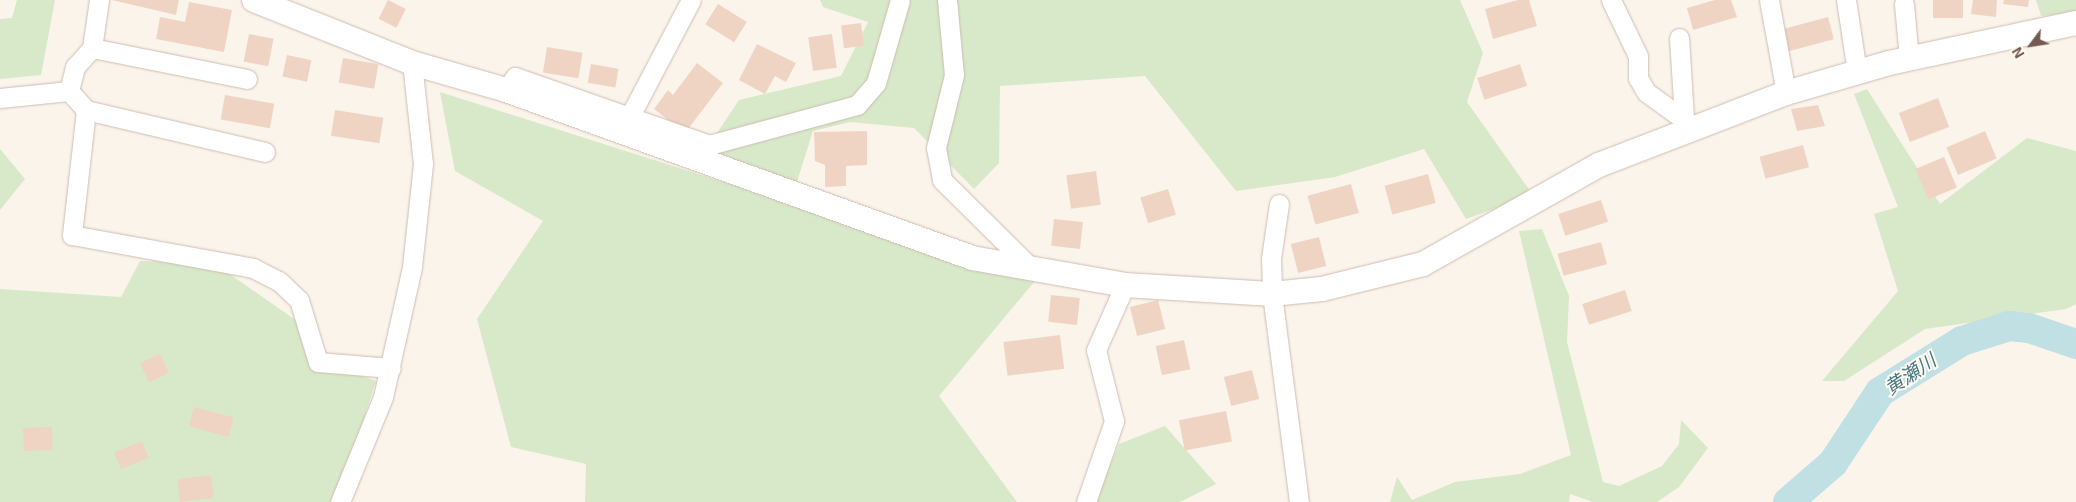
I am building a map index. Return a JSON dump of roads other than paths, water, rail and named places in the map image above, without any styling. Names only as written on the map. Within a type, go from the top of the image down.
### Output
[{"type":"street","points":[[69,92],[75,67],[92,48],[99,0]]},
{"type":"street","points":[[254,0],[412,62],[506,90],[812,204],[972,258],[1126,285],[1272,294],[1322,289],[1423,264],[1577,175],[1688,121],[1908,59],[2076,23]]},
{"type":"street","points":[[630,116],[691,0]]},
{"type":"street","points":[[506,90],[515,76],[709,145],[857,105],[876,83],[900,0]]},
{"type":"street","points":[[947,0],[954,75],[936,148],[942,180],[1032,269]]},
{"type":"street","points":[[1611,0],[1638,56],[1638,78],[1646,92],[1688,121]]},
{"type":"street","points":[[1769,0],[1786,92]]},
{"type":"street","points":[[1846,0],[1857,72]]},
{"type":"street","points":[[1904,4],[1908,59]]},
{"type":"street","points":[[1679,38],[1688,121]]},
{"type":"street","points":[[92,48],[247,79]]},
{"type":"street","points":[[340,502],[391,368],[412,267],[423,164],[412,62]]},
{"type":"street","points":[[0,98],[69,92]]},
{"type":"street","points":[[69,92],[86,110],[265,152]]},
{"type":"street","points":[[86,110],[72,235],[253,268],[279,280],[299,300],[318,362],[391,368]]},
{"type":"street","points":[[1279,204],[1271,258],[1272,294],[1300,502]]},
{"type":"street","points":[[1086,502],[1114,421],[1096,350],[1126,285]]},
{"type":"waterway","name":"黄瀬川","points":[[1788,502],[1833,463],[1880,392],[1962,341],[2009,326],[2029,328],[2076,344]]}]
